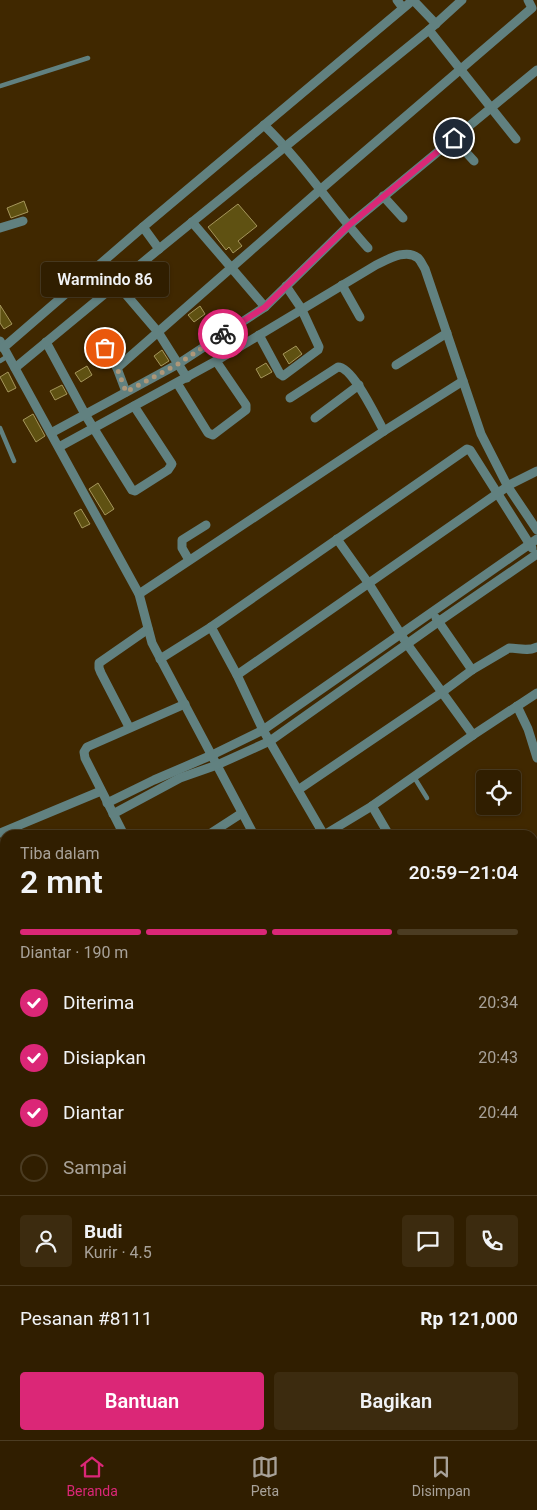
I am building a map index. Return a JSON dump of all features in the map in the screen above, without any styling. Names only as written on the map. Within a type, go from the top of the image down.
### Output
[{"type":"street","points":[[397,0],[403,8]]},
{"type":"street","points":[[251,830],[152,643],[139,594],[15,368],[3,351],[143,227],[413,0],[461,70],[516,139]]},
{"type":"street","points":[[15,368],[158,249],[432,27],[462,0]]},
{"type":"street","points":[[117,368],[532,8],[528,0]]},
{"type":"street","points":[[59,447],[177,383],[183,371],[265,307],[348,226],[537,70]]},
{"type":"street","points":[[264,126],[285,146],[348,226],[368,248]]},
{"type":"street","points":[[454,138],[474,161]]},
{"type":"street","points":[[383,196],[403,218]]},
{"type":"street","points":[[0,228],[22,221]]},
{"type":"street","points":[[192,222],[265,307]]},
{"type":"street","points":[[143,227],[158,249]]},
{"type":"street","points":[[51,433],[126,392],[216,361],[300,307],[391,258],[402,254],[412,255],[419,258],[425,269],[481,434],[537,530]]},
{"type":"street","points":[[117,284],[158,332],[183,371]]},
{"type":"street","points":[[342,285],[360,317]]},
{"type":"street","points":[[259,335],[280,374],[284,376],[318,350],[319,347],[300,307],[286,286]]},
{"type":"street","points":[[396,365],[447,333]]},
{"type":"street","points":[[46,342],[93,428],[132,490],[135,491],[168,470],[172,464],[134,406]]},
{"type":"street","points":[[105,348],[117,368],[126,392]]},
{"type":"street","points":[[177,383],[208,433],[213,435],[246,410],[246,405],[216,361]]},
{"type":"street","points":[[290,398],[338,367],[345,368],[358,385],[384,431]]},
{"type":"street","points":[[139,594],[384,431],[463,381]]},
{"type":"street","points":[[315,418],[358,385]]},
{"type":"street","points":[[107,803],[178,774],[217,765],[270,741],[537,554],[533,542],[470,450],[467,449],[211,627],[160,659]]},
{"type":"street","points":[[237,675],[498,493],[525,476],[537,471]]},
{"type":"street","points":[[189,560],[182,548],[182,540],[206,525]]},
{"type":"street","points":[[337,539],[369,584],[407,644],[473,736]]},
{"type":"street","points":[[113,814],[178,774],[262,730],[533,542]]},
{"type":"street","points":[[431,612],[472,670]]},
{"type":"street","points":[[211,627],[237,675],[262,730],[321,830]]},
{"type":"street","points":[[129,727],[101,674],[99,663],[148,629]]},
{"type":"street","points":[[298,790],[442,693],[472,670],[509,648],[524,650],[537,647]]},
{"type":"street","points":[[332,830],[372,806],[537,693]]},
{"type":"street","points":[[121,830],[85,758],[84,752],[87,746],[185,704]]},
{"type":"street","points":[[517,706],[528,729],[537,758]]},
{"type":"street","points":[[17,830],[101,791]]},
{"type":"street","points":[[372,806],[386,830]]},
{"type":"street","points":[[216,830],[242,813]]},
{"type":"lane","points":[[0,86],[88,58]]},
{"type":"lane","points":[[0,428],[14,460]]},
{"type":"lane","points":[[414,777],[427,798]]},
{"type":"building","points":[[24,201],[28,212],[11,218],[7,208]]},
{"type":"building","points":[[238,204],[257,226],[238,241],[242,246],[233,253],[229,247],[226,250],[208,227]]},
{"type":"building","points":[[0,305],[12,324],[4,329],[0,323]]},
{"type":"building","points":[[200,306],[205,314],[194,322],[188,315]]},
{"type":"building","points":[[296,346],[302,354],[289,364],[283,354]]},
{"type":"building","points":[[162,350],[169,361],[161,366],[154,356]]},
{"type":"building","points":[[266,363],[272,372],[261,378],[256,369]]},
{"type":"building","points":[[87,366],[92,375],[81,382],[75,373]]},
{"type":"building","points":[[8,372],[16,388],[8,392],[0,377]]},
{"type":"building","points":[[62,385],[67,394],[55,400],[50,391]]},
{"type":"building","points":[[33,414],[45,436],[36,442],[23,420]]},
{"type":"building","points":[[98,483],[114,509],[105,515],[89,489]]},
{"type":"building","points":[[81,509],[90,524],[82,528],[74,513]]},
{"type":"way so far","points":[[105,348],[117,368],[126,392],[178,364],[223,334]]},
{"type":"place","name":"Warmindo 86","points":[[105,348]]},
{"type":"route","points":[[223,334],[265,307],[348,226],[454,138]]}]
